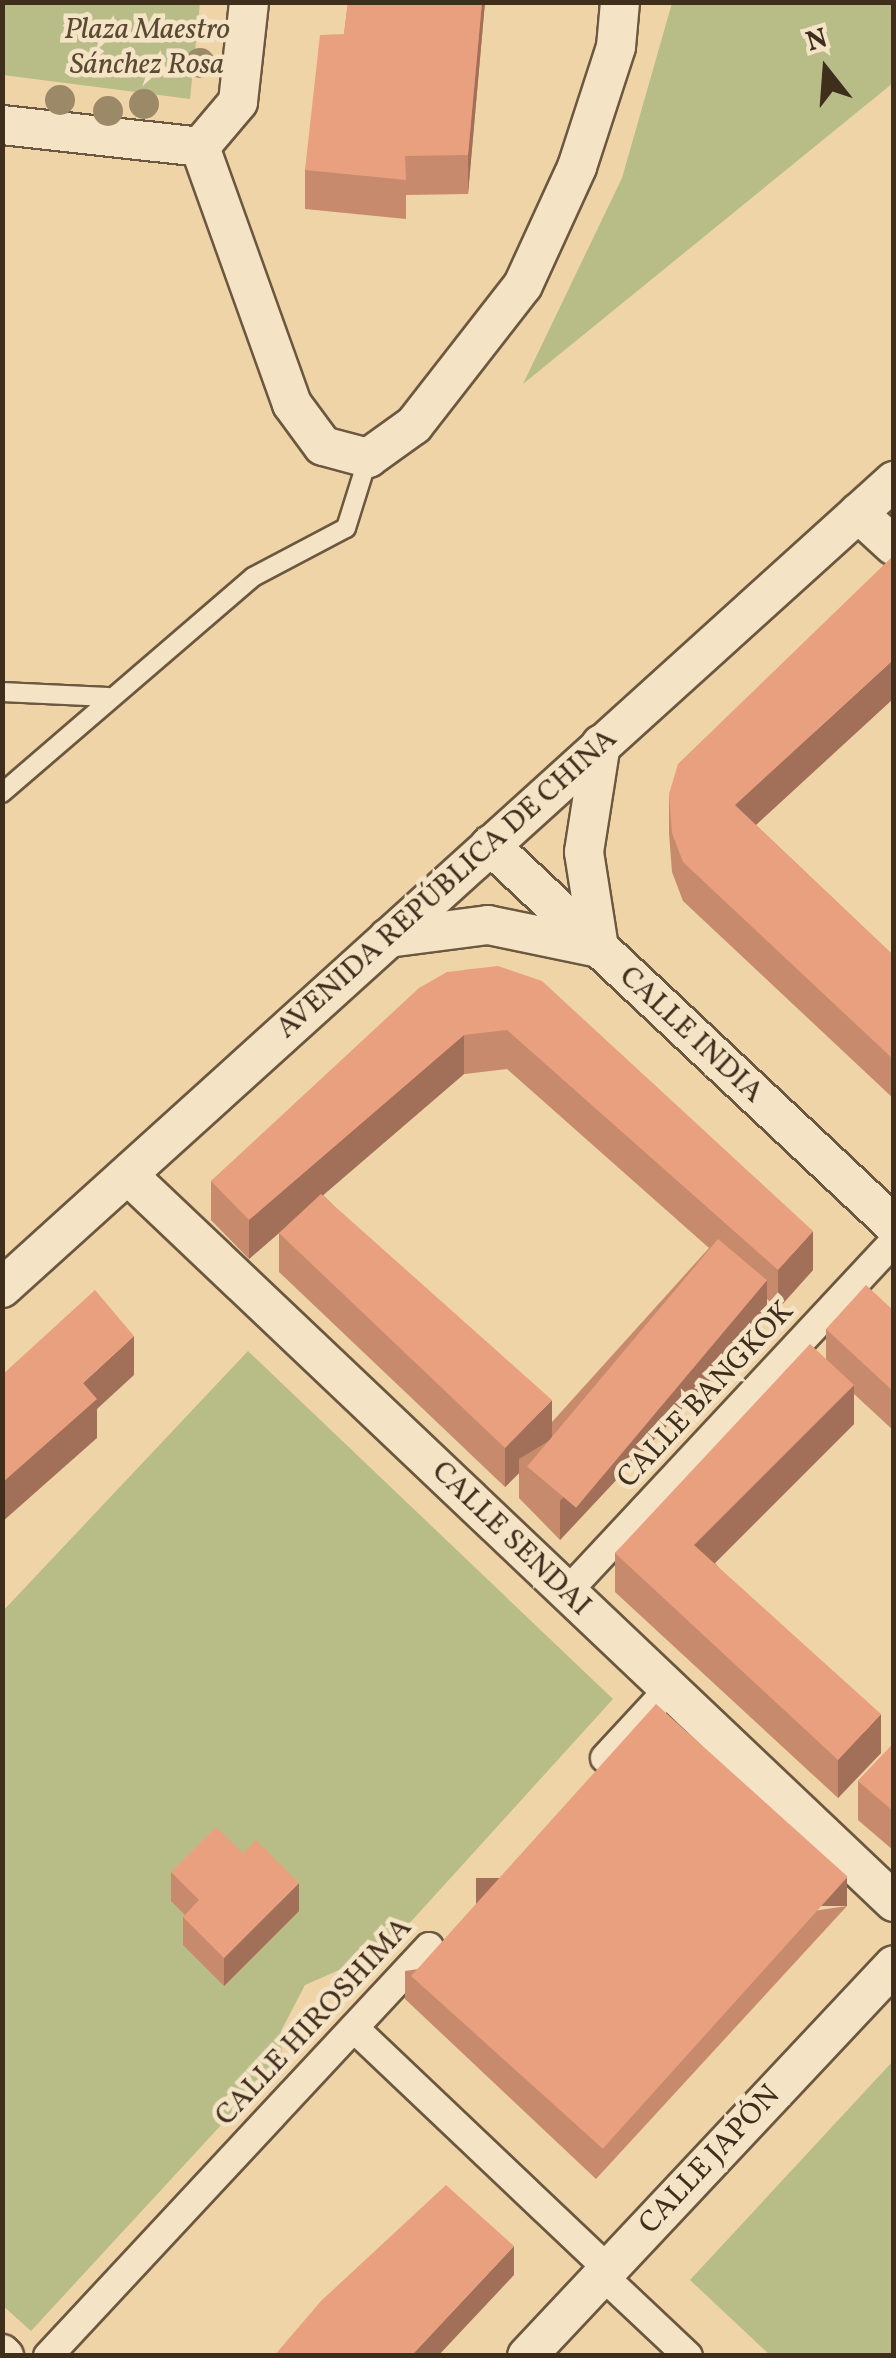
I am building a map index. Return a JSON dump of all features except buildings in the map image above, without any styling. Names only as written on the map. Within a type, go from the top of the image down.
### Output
[{"type":"street","points":[[200,147],[238,102],[249,2]]},
{"type":"street","points":[[200,147],[292,404],[323,446],[368,458],[414,425],[523,285],[578,167],[616,47],[620,2]]},
{"type":"street","points":[[2,125],[200,147]]},
{"type":"street","name":"AVENIDA REPÚBLICA DE CHINA","points":[[2,1288],[894,481]]},
{"type":"street","points":[[858,513],[894,546]]},
{"type":"street","points":[[388,938],[488,925],[598,948],[584,852],[601,744]]},
{"type":"street","name":"CALLE INDIA","points":[[490,846],[894,1225]]},
{"type":"street","name":"CALLE SENDAI","points":[[128,1176],[894,1902]]},
{"type":"street","name":"CALLE BANGKOK","points":[[567,1592],[894,1241]]},
{"type":"street","points":[[590,1774],[669,1690]]},
{"type":"street","name":"CALLE HIROSHIMA","points":[[48,2356],[446,1929]]},
{"type":"street","name":"CALLE JAPÓN","points":[[526,2356],[894,1965]]},
{"type":"street","points":[[354,2028],[688,2356]]},
{"type":"lane","points":[[2,793],[108,697],[252,577],[346,528],[368,458]]},
{"type":"lane","points":[[2,692],[108,697]]},
{"type":"green space","name":"Plaza Maestro Sánchez Rosa","points":[[3,2],[200,3],[190,99],[3,75]]},
{"type":"green space","points":[[672,3],[893,3],[893,83],[523,384],[622,178]]},
{"type":"green space","points":[[248,1351],[613,1699],[368,1969],[346,1967],[305,1985],[281,2031],[282,2059],[31,2331],[2,2305],[2,1612]]},
{"type":"green space","points":[[893,2061],[893,2355],[770,2355],[690,2280]]}]
